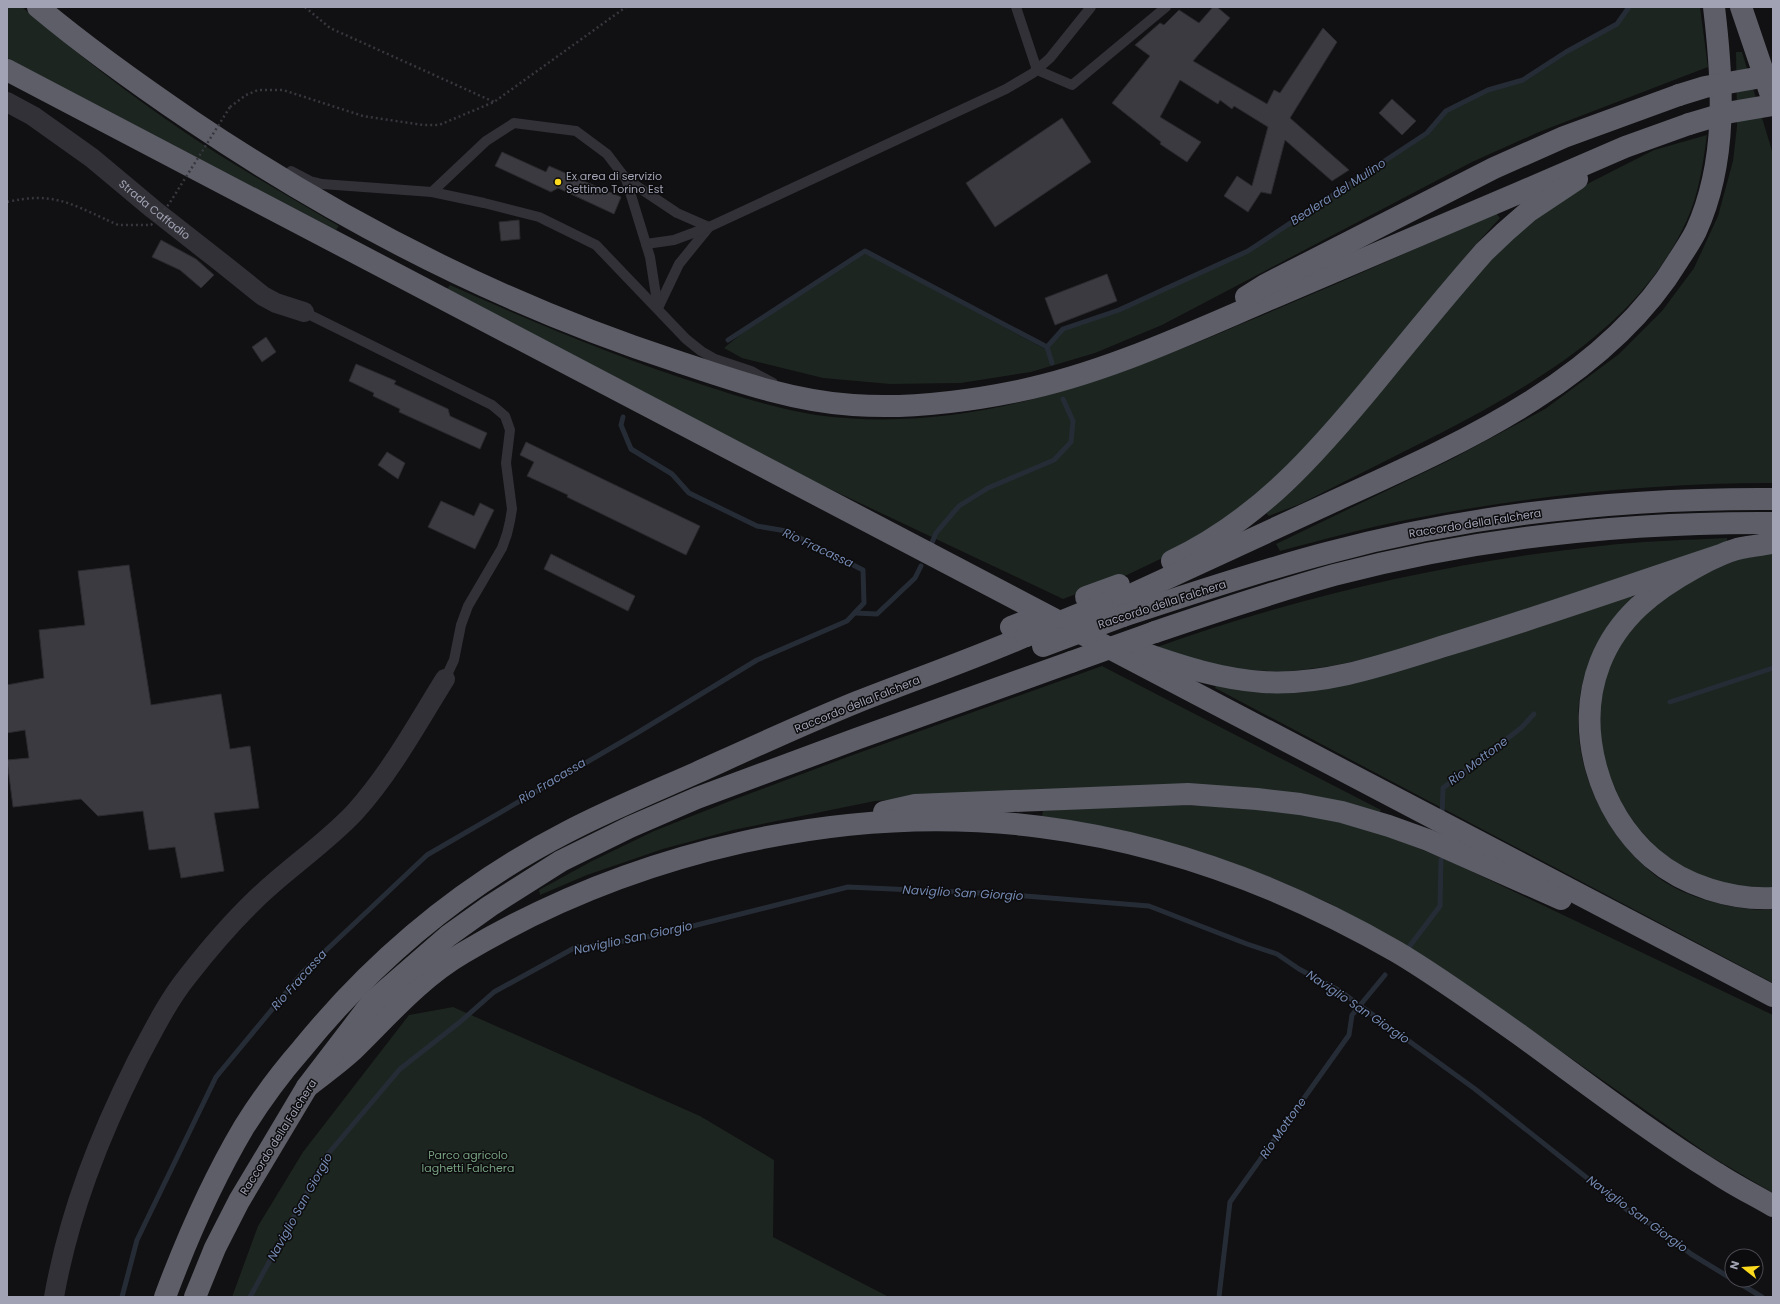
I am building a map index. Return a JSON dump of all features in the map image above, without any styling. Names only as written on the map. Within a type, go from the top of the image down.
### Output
[{"type":"highway","points":[[38,7],[75,38],[160,99],[238,152],[353,220],[420,256],[589,331],[640,349],[744,384],[800,398],[852,405],[889,406],[931,404],[984,397],[1022,390],[1097,369],[1193,332],[1625,147],[1689,124],[1726,113],[1773,105]]},
{"type":"highway","points":[[1094,601],[1135,593],[1396,473],[1477,432],[1525,405],[1566,377],[1603,348],[1637,315],[1671,273],[1695,232],[1712,184],[1720,136],[1722,101],[1719,46],[1714,7]]},
{"type":"highway","points":[[1741,7],[1773,101]]},
{"type":"highway","points":[[7,70],[1773,996]]},
{"type":"highway","points":[[1193,332],[1265,285],[1494,168],[1564,137],[1679,95],[1705,87],[1773,75]]},
{"type":"highway","points":[[1026,636],[1129,582],[1181,557],[1246,516],[1272,495],[1323,445],[1460,280],[1505,232],[1529,211],[1625,147]]},
{"type":"highway","name":"Raccordo della Falchera","points":[[166,1297],[188,1236],[215,1178],[245,1126],[277,1079],[315,1032],[364,978],[444,910],[481,883],[527,854],[566,832],[633,800],[838,710],[974,658],[1026,636],[1123,616],[1327,553],[1390,538],[1461,524],[1524,514],[1664,501],[1773,499]]},
{"type":"highway","name":"Raccordo della Falchera","points":[[195,1297],[216,1248],[239,1201],[307,1087],[372,1002],[400,976],[448,936],[490,906],[561,861],[630,827],[697,798],[800,759],[1156,632],[1257,598],[1334,575],[1464,548],[1534,537],[1723,522],[1773,523]]},
{"type":"highway","points":[[976,578],[1141,652],[1203,673],[1263,682],[1292,682],[1332,677],[1370,669],[1493,631],[1737,549],[1773,542]]},
{"type":"highway","points":[[1718,556],[1668,582],[1641,603],[1622,624],[1600,663],[1593,688],[1590,712],[1592,752],[1598,775],[1615,810],[1628,832],[1653,859],[1691,883],[1711,890],[1734,896],[1758,899],[1773,898]]},
{"type":"highway","points":[[307,1087],[347,1056],[425,980],[460,954],[596,886],[692,854],[915,805],[1188,794],[1300,804],[1342,812],[1389,826],[1428,840],[1496,871],[1702,958]]},
{"type":"highway","points":[[787,834],[851,824],[952,821],[1002,823],[1042,827],[1139,846],[1190,860],[1232,874],[1322,912],[1397,952],[1484,1010],[1715,1173],[1773,1206]]},
{"type":"street","name":"Strada Caffadio","points":[[7,102],[33,116],[92,158],[153,210],[263,296],[276,303],[304,312]]},
{"type":"street","points":[[54,1297],[60,1265],[92,1159],[119,1097],[147,1042],[181,985],[216,941],[257,898],[327,838],[371,793],[445,679]]},
{"type":"lane","points":[[1016,7],[1037,70],[1072,85],[1166,7]]},
{"type":"lane","points":[[646,244],[674,240],[709,227],[1006,89],[1037,70],[1050,58],[1091,7]]},
{"type":"lane","points":[[160,99],[206,121],[260,153]]},
{"type":"lane","points":[[432,192],[486,141],[514,122],[576,130],[606,154],[626,179],[677,213],[709,227]]},
{"type":"lane","points":[[280,165],[305,179],[322,184],[432,192],[539,217],[596,245],[658,308],[686,339],[701,351],[715,359],[751,371],[800,398]]},
{"type":"lane","points":[[626,179],[650,257],[658,308]]},
{"type":"lane","points":[[658,308],[679,264],[709,227]]},
{"type":"lane","points":[[304,312],[492,405],[500,410],[508,421],[510,430],[506,463],[512,509],[507,534],[502,548],[468,606],[461,625],[454,660],[445,679]]},
{"type":"path","points":[[305,7],[330,28],[494,102]]},
{"type":"path","points":[[7,202],[25,198],[43,198],[65,201],[118,225],[151,225],[169,204],[230,107],[246,95],[258,90],[283,90],[363,116],[423,125],[440,125],[494,102],[626,7]]},
{"type":"green space","points":[[7,7],[22,7],[101,71],[183,131],[240,168],[339,226],[336,230],[7,58]]},
{"type":"green space","points":[[1630,7],[1700,7],[1708,67],[1539,132],[1472,162],[1162,325],[1095,353],[1031,372],[961,383],[890,384],[823,378],[742,358],[724,348],[741,334],[866,253],[1045,349],[1049,348],[1064,331],[1250,251],[1429,134],[1447,113],[1488,92],[1524,82],[1567,54],[1618,25]]},
{"type":"green space","points":[[1736,52],[1742,52],[1773,154],[1773,483],[1681,485],[1635,488],[1589,492],[1497,504],[1390,523],[1280,551],[1276,544],[1450,460],[1545,409],[1619,354],[1662,311],[1694,268],[1718,216],[1733,161],[1737,126]]},
{"type":"green space","points":[[1707,135],[1698,189],[1687,220],[1667,257],[1643,290],[1615,319],[1583,346],[1550,370],[1479,413],[1300,504],[1269,516],[1266,513],[1293,490],[1336,444],[1465,285],[1542,210],[1591,182],[1654,150]]},
{"type":"green space","points":[[1496,213],[1500,218],[1470,251],[1323,432],[1248,504],[1171,554],[1127,575],[1063,599],[811,480],[447,289],[450,285],[544,326],[638,363],[773,406],[816,415],[873,419],[930,417],[985,410],[1040,398],[1093,382],[1146,363],[1312,294]]},
{"type":"green space","points":[[1727,538],[1727,544],[1396,653],[1331,666],[1285,672],[1239,669],[1191,659],[1157,647],[1265,612],[1320,597],[1376,583],[1487,561],[1616,544]]},
{"type":"green space","points":[[1773,549],[1773,890],[1756,891],[1707,880],[1681,866],[1660,851],[1638,828],[1623,806],[1602,759],[1598,716],[1608,667],[1620,643],[1636,622],[1680,584],[1742,558]]},
{"type":"green space","points":[[1631,595],[1633,599],[1597,648],[1583,681],[1578,709],[1579,737],[1584,765],[1593,793],[1606,818],[1622,842],[1641,863],[1663,881],[1688,894],[1716,903],[1746,909],[1773,910],[1773,983],[1215,688],[1217,684],[1358,680],[1443,658]]},
{"type":"green space","points":[[1102,666],[1381,810],[1379,814],[1331,802],[922,798],[875,801],[733,830],[663,849],[587,875],[540,895],[539,890],[592,861],[654,831],[850,756]]},
{"type":"green space","points":[[1181,805],[1251,809],[1303,815],[1338,821],[1389,837],[1454,863],[1773,1015],[1773,1193],[1712,1157],[1538,1035],[1393,938],[1329,903],[1272,878],[1208,854],[1138,834],[1042,816],[1043,811],[1106,807]]},
{"type":"green space","name":"Parco agricolo laghetti Falchera","points":[[453,1007],[700,1116],[774,1160],[773,1237],[889,1297],[232,1297],[258,1226],[303,1152],[409,1015]]},
{"type":"building","points":[[1213,7],[1217,7],[1230,18],[1193,61],[1267,104],[1274,90],[1280,93],[1323,28],[1337,42],[1290,118],[1349,170],[1332,181],[1285,140],[1271,194],[1261,192],[1248,212],[1224,196],[1237,176],[1252,186],[1268,127],[1234,106],[1232,109],[1220,100],[1218,104],[1180,80],[1160,117],[1201,142],[1187,162],[1160,144],[1161,142],[1112,103],[1150,56],[1135,45],[1160,23],[1164,25],[1179,10],[1199,23]]},
{"type":"building","points":[[1392,99],[1416,121],[1402,135],[1379,113]]},
{"type":"building","points":[[1062,118],[1091,162],[995,227],[966,183]]},
{"type":"building","name":"Ex area di servizio Settimo Torino Est","points":[[502,152],[546,172],[549,166],[621,197],[614,214],[558,188],[551,192],[495,166]]},
{"type":"building","points":[[519,220],[520,239],[501,241],[499,222]]},
{"type":"building","points":[[161,240],[196,259],[214,275],[201,288],[180,270],[152,257]]},
{"type":"building","points":[[1107,274],[1117,301],[1055,325],[1045,298]]},
{"type":"building","points":[[266,337],[276,352],[262,362],[252,347]]},
{"type":"building","points":[[356,364],[396,381],[394,384],[448,409],[450,416],[487,433],[480,449],[399,412],[400,409],[373,396],[374,393],[349,381]]},
{"type":"building","points":[[526,442],[700,526],[686,555],[567,497],[568,495],[527,476],[534,462],[520,455]]},
{"type":"building","points":[[387,452],[405,463],[398,479],[378,465]]},
{"type":"building","points":[[441,501],[474,516],[480,503],[494,510],[475,549],[428,527]]},
{"type":"building","points":[[551,554],[635,596],[628,611],[544,569]]},
{"type":"building","points":[[129,565],[151,705],[221,694],[230,749],[250,746],[259,808],[214,813],[224,871],[181,878],[175,847],[149,850],[143,811],[98,816],[81,799],[13,807],[7,760],[29,758],[25,730],[7,733],[7,685],[44,678],[39,630],[85,625],[78,571]]},
{"type":"waterway","name":"Bealera del Mulino","points":[[1052,363],[1047,347],[1063,329],[1119,310],[1248,251],[1427,133],[1446,111],[1488,90],[1523,80],[1566,52],[1617,24],[1629,7]]},
{"type":"waterway","name":"Rio Fracassa","points":[[728,340],[865,251],[1047,347]]},
{"type":"waterway","name":"Bealera del Mulino","points":[[931,545],[936,533],[959,506],[988,488],[1054,460],[1071,442],[1073,421],[1063,399]]},
{"type":"waterway","name":"Rio Fracassa","points":[[122,1297],[137,1240],[216,1077],[303,972],[427,855],[637,733],[757,660],[847,621],[864,603],[863,570],[786,531],[757,526],[689,493],[672,474],[631,449],[621,425],[623,417]]},
{"type":"waterway","name":"Bealera del Mulino","points":[[855,613],[877,614],[915,578],[921,566]]},
{"type":"waterway","name":"Rio Mottone","points":[[1670,702],[1773,668]]},
{"type":"waterway","name":"Rio Mottone","points":[[1442,816],[1443,788],[1521,728],[1534,714]]},
{"type":"waterway","name":"Rio Mottone","points":[[1409,947],[1440,906],[1441,860]]},
{"type":"waterway","name":"Naviglio San Giorgio","points":[[250,1297],[328,1154],[400,1069],[460,1022],[494,992],[576,947],[606,944],[657,935],[848,887],[1002,894],[1149,906],[1277,954],[1299,969],[1340,991],[1475,1089],[1635,1216],[1657,1227],[1691,1254],[1724,1274]]},
{"type":"waterway","name":"Rio Mottone","points":[[1219,1297],[1230,1202],[1349,1035],[1352,1015],[1385,975]]},
{"type":"waterway","name":"Naviglio San Giorgio","points":[[1747,1288],[1762,1297]]},
{"type":"place","name":"Ex area di servizio Settimo Torino Est","points":[[558,182]]}]
